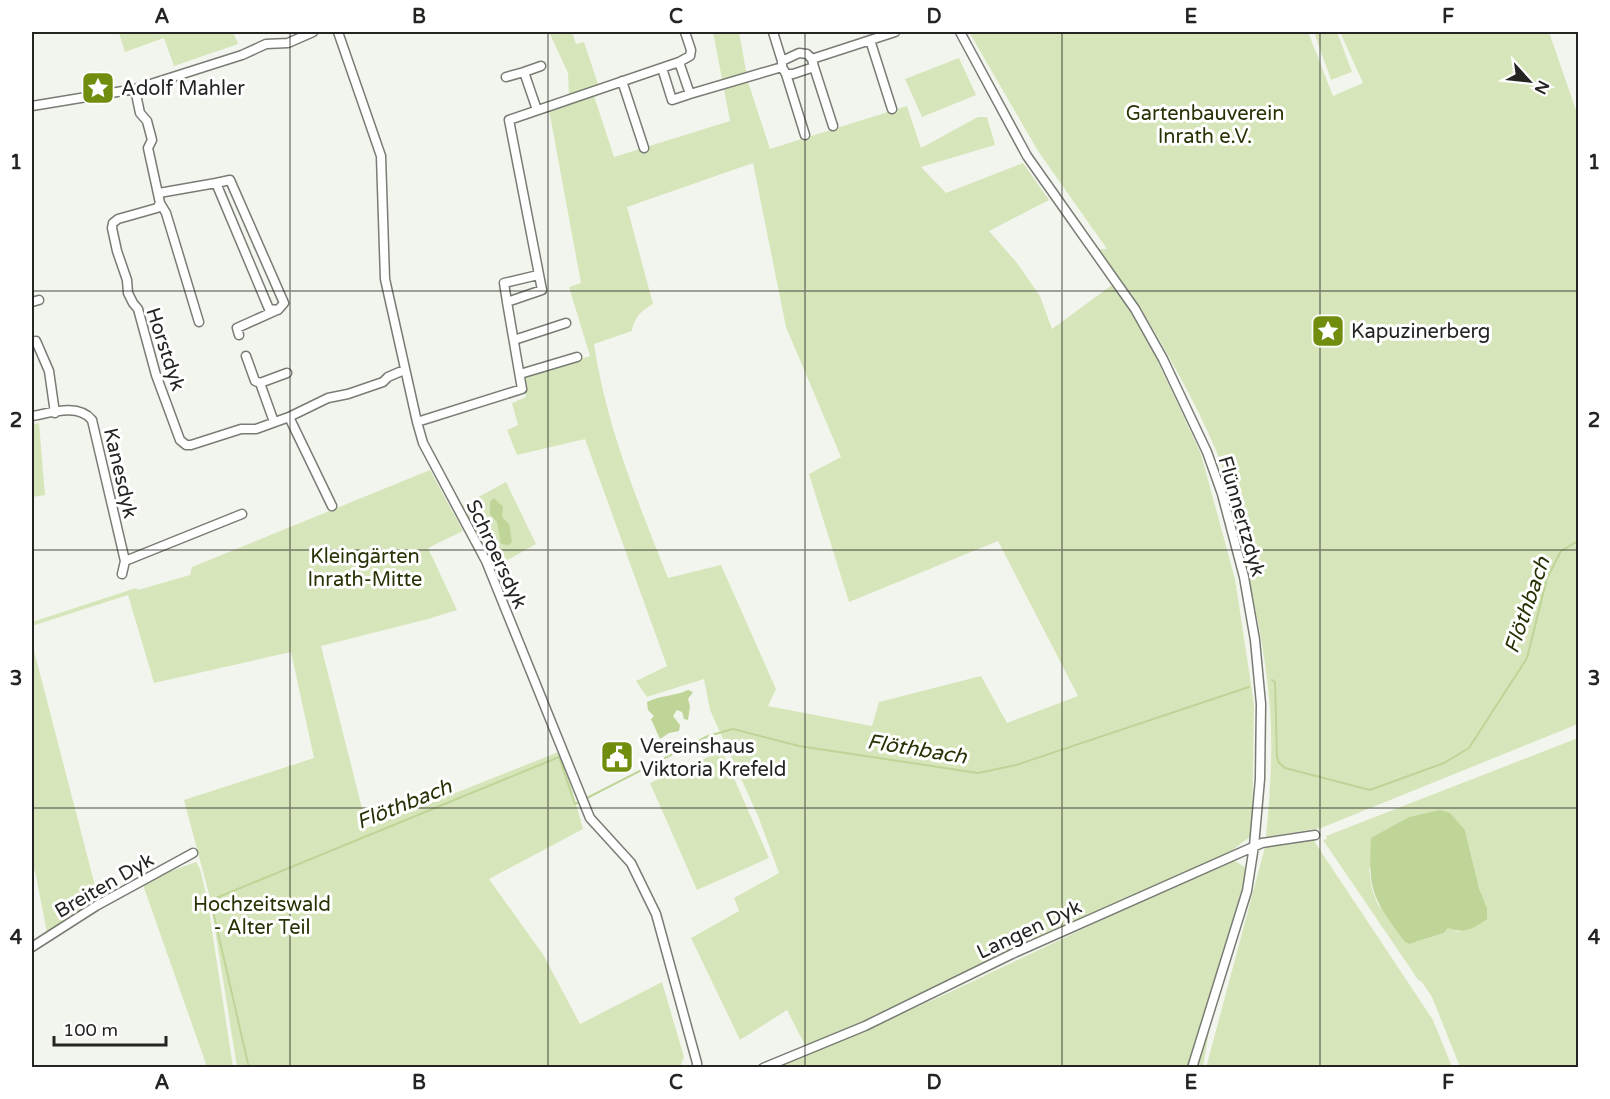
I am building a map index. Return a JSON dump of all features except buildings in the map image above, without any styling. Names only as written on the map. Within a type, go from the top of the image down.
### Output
[{"type":"street","points":[[32,106],[135,89],[242,55],[266,44],[288,43],[313,32]]},
{"type":"street","name":"Schroersdyk","points":[[338,32],[381,156],[385,279],[404,370],[423,443],[486,561],[590,818],[631,864],[656,914],[698,1064],[696,1068]]},
{"type":"street","points":[[507,302],[542,290],[509,120],[679,62],[690,56],[691,50],[685,32]]},
{"type":"street","points":[[773,32],[805,135]]},
{"type":"street","points":[[783,67],[793,74],[813,63],[895,32]]},
{"type":"street","name":"Flünnertzdyk","points":[[960,32],[1027,156],[1135,309],[1189,411],[1222,494],[1244,577],[1258,662],[1261,740],[1254,846],[1247,891],[1192,1068]]},
{"type":"street","points":[[870,40],[892,109]]},
{"type":"street","points":[[662,68],[672,100],[783,67],[799,53],[807,54],[813,63],[833,126]]},
{"type":"street","points":[[679,62],[690,94]]},
{"type":"street","points":[[506,77],[541,66]]},
{"type":"street","points":[[524,72],[537,110]]},
{"type":"street","points":[[622,81],[644,148]]},
{"type":"street","name":"Horstdyk","points":[[135,89],[140,113],[147,121],[150,130],[152,140],[148,148],[160,203],[166,213],[199,322]]},
{"type":"street","points":[[159,193],[230,180],[284,303],[278,310],[237,328],[239,335]]},
{"type":"street","points":[[216,183],[269,309],[278,310]]},
{"type":"street","name":"Horstdyk","points":[[160,203],[157,208],[118,219],[113,223],[112,228],[127,280],[128,293],[138,309],[156,375],[177,434],[186,445],[241,429],[256,429],[289,417],[328,398],[383,382],[388,377],[404,370]]},
{"type":"street","points":[[242,246],[257,240]]},
{"type":"street","points":[[417,422],[522,389],[504,283],[538,274]]},
{"type":"street","points":[[514,340],[566,323]]},
{"type":"street","points":[[32,342],[36,341],[49,371],[56,413]]},
{"type":"street","points":[[246,356],[255,381],[260,383],[274,422]]},
{"type":"street","points":[[520,374],[577,357]]},
{"type":"street","points":[[260,383],[287,373]]},
{"type":"street","name":"Kanesdyk","points":[[32,416],[75,410],[86,413],[92,420],[124,561],[122,574]]},
{"type":"street","points":[[289,417],[332,506]]},
{"type":"street","points":[[124,561],[242,513]]},
{"type":"street","name":"Langen Dyk","points":[[763,1068],[865,1026],[1012,954],[1254,846],[1315,835]]},
{"type":"street","name":"Breiten Dyk","points":[[32,946],[96,906],[193,853]]},
{"type":"green space","points":[[233,32],[238,44],[174,66],[164,38],[125,52],[119,33]]},
{"type":"green space","points":[[549,32],[572,32],[576,44],[584,42],[598,84],[594,96],[614,157],[730,121],[713,32],[739,32],[748,82],[770,149],[907,106],[921,148],[978,117],[987,117],[995,145],[921,167],[946,193],[1023,163],[1049,200],[989,231],[1017,263],[1040,296],[1052,329],[1116,282],[1133,308],[1201,454],[1235,579],[1254,704],[1252,835],[1229,853],[1152,891],[806,1047],[787,1010],[740,1040],[691,938],[739,911],[734,898],[779,873],[758,816],[710,710],[704,679],[647,697],[636,681],[667,666],[585,439],[517,455],[507,430],[518,425],[512,403],[526,397],[523,377],[590,356],[569,287],[581,283],[549,110],[569,94],[568,73]],"holes":[[[753,163],[786,327],[841,457],[809,474],[849,602],[998,541],[1078,696],[1007,723],[981,676],[879,702],[872,726],[768,706],[776,689],[721,565],[668,578],[615,435],[594,344],[632,331],[639,315],[653,304],[627,207]]]},
{"type":"green space","name":"Gartenbauverein Inrath e.V.","points":[[969,32],[1308,32],[1333,96],[1363,83],[1340,32],[1549,32],[1578,116],[1578,724],[1321,828],[1266,837],[1271,742],[1265,667],[1250,582],[1219,459],[1189,394],[1150,324],[1140,307],[1135,309],[1097,249],[1107,249],[1038,151]]},
{"type":"green space","points":[[1314,32],[1337,32],[1352,72],[1331,80]]},
{"type":"green space","points":[[959,58],[976,95],[922,117],[905,79]]},
{"type":"green space","points":[[39,423],[45,495],[32,497],[32,424]]},
{"type":"green space","points":[[430,470],[463,531],[428,548],[457,610],[321,646],[367,828],[561,751],[583,829],[489,879],[544,956],[580,1024],[662,982],[684,1057],[680,1067],[237,1067],[210,898],[184,800],[314,758],[291,652],[154,683],[128,595],[32,626],[32,622],[136,588],[138,590],[190,575],[192,567]]},
{"type":"green space","points":[[506,482],[536,544],[495,567],[460,507]]},
{"type":"green space","points":[[32,643],[99,901],[47,933],[35,871],[32,870]]},
{"type":"green space","points":[[1578,738],[1578,1067],[1460,1067],[1432,997],[1323,840],[1327,839],[1326,836]],"holes":[[[1465,830],[1479,888],[1487,908],[1459,932],[1448,928],[1444,933],[1416,942],[1378,905],[1372,889],[1369,868]]]},
{"type":"green space","points":[[722,751],[769,858],[697,890],[650,783]]},
{"type":"green space","points":[[1312,838],[1433,1020],[1452,1067],[1206,1068],[1265,847]]},
{"type":"green space","points":[[1233,860],[1248,869],[1219,970],[1203,1067],[776,1068],[946,994]]},
{"type":"green space","points":[[196,862],[207,898],[233,1067],[207,1067],[142,882]]},
{"type":"shaded area","points":[[494,498],[503,507],[502,517],[509,524],[512,542],[509,545],[501,544],[497,522],[490,514],[490,502]]},
{"type":"shaded area","points":[[688,690],[693,692],[688,699],[690,706],[688,720],[684,719],[682,712],[677,710],[673,716],[680,725],[679,731],[669,733],[660,739],[651,719],[654,716],[648,710],[647,702]]},
{"type":"shaded area","points":[[1440,810],[1450,813],[1465,830],[1479,888],[1487,908],[1487,919],[1468,930],[1459,931],[1448,928],[1444,933],[1409,944],[1405,942],[1386,915],[1375,894],[1371,871],[1371,838],[1409,817]]},
{"type":"waterway","name":"Flöthbach","points":[[1272,680],[1275,682],[1277,757],[1279,763],[1285,768],[1370,790],[1444,763],[1469,748],[1527,658],[1547,578],[1561,551],[1578,541]]},
{"type":"waterway","name":"Flöthbach","points":[[585,799],[708,736],[733,729],[799,746],[978,773],[1016,765],[1249,687]]},
{"type":"waterway","name":"Flöthbach","points":[[211,900],[559,757],[575,804],[580,802]]},
{"type":"waterway","name":"Flöthbach","points":[[213,911],[249,1068]]},
{"type":"place","name":"Adolf Mahler","points":[[98,88]]},
{"type":"place","name":"Kapuzinerberg","points":[[1328,331]]},
{"type":"place","name":"Vereinshaus Viktoria Krefeld","points":[[617,757]]},
{"type":"park label","name":"Kleingärten Inrath-Mitte","points":[[365,568]]},
{"type":"park label","name":"Hochzeitswald - Alter Teil","points":[[262,916]]}]
